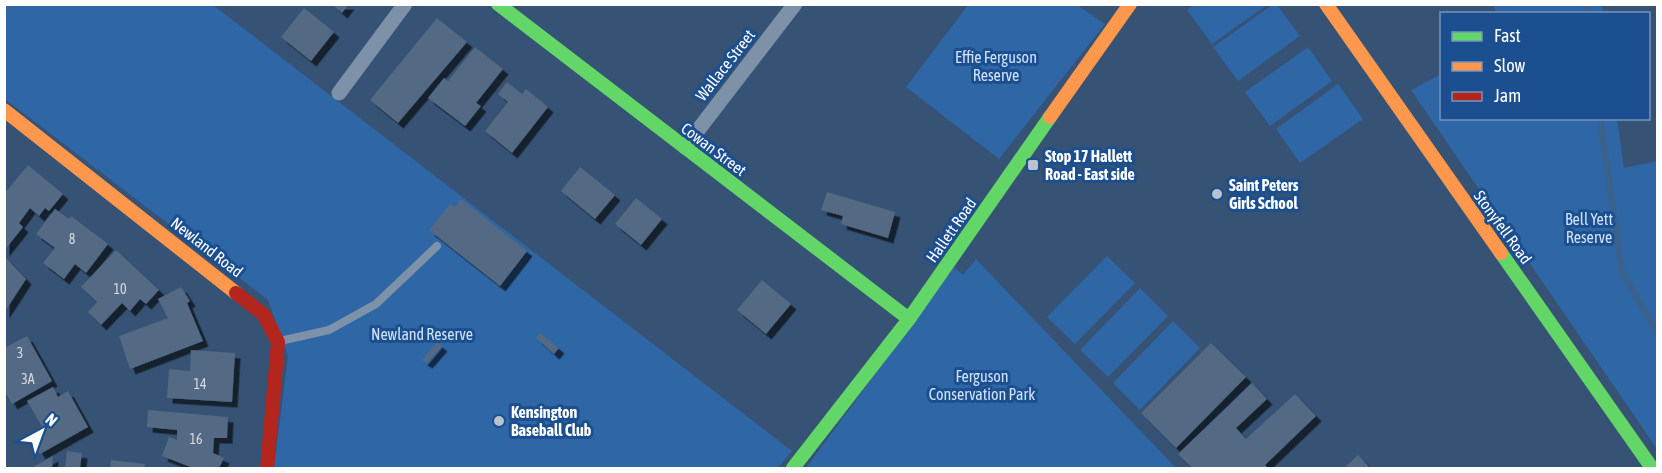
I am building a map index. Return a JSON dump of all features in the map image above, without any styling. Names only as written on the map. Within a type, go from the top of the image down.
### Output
[{"type":"street","points":[[339,93],[405,4]]},
{"type":"street","name":"Cowan Street","points":[[498,4],[909,319]]},
{"type":"street","name":"Wallace Street","points":[[685,147],[795,4]]},
{"type":"street","name":"Stonyfell Road","points":[[1326,4],[1652,468]]},
{"type":"street","name":"Hallett Road","points":[[793,468],[909,319],[1126,6]]},
{"type":"street","name":"Newland Road","points":[[8,119],[244,297],[264,315],[278,342]]},
{"type":"street","points":[[267,468],[278,342]]},
{"type":"lane","points":[[278,342],[329,330],[375,304],[437,246]]},
{"type":"green space","name":"Newland Reserve","points":[[4,5],[213,5],[792,451],[778,468],[274,468],[288,356],[268,300],[5,99]]},
{"type":"green space","name":"Effie Ferguson Reserve","points":[[968,5],[1077,5],[1105,24],[999,159],[906,87]]},
{"type":"green space","points":[[1194,5],[1267,5],[1212,44],[1187,10]]},
{"type":"green space","points":[[1272,5],[1277,5],[1300,36],[1238,81],[1213,47]]},
{"type":"green space","points":[[1493,5],[1602,5],[1603,12],[1496,12]]},
{"type":"green space","points":[[1308,47],[1332,81],[1270,126],[1245,92]]},
{"type":"green space","name":"Bell Yett Reserve","points":[[1440,75],[1440,120],[1617,120],[1624,168],[1657,161],[1657,449],[1411,90]]},
{"type":"green space","points":[[1338,84],[1363,119],[1300,163],[1276,129]]},
{"type":"green space","points":[[1107,256],[1135,283],[1075,344],[1047,317]]},
{"type":"green space","name":"Ferguson Conservation Park","points":[[976,259],[1176,468],[806,468],[954,267],[963,275]]},
{"type":"green space","points":[[1140,288],[1168,316],[1108,377],[1080,350]]},
{"type":"green space","points":[[1173,321],[1200,348],[1140,410],[1113,383]]},
{"type":"building","points":[[332,4],[349,4],[342,13]]},
{"type":"building","points":[[304,8],[334,32],[311,61],[281,37]]},
{"type":"building","points":[[437,18],[467,42],[398,123],[370,100]]},
{"type":"building","points":[[475,47],[503,69],[476,103],[481,106],[465,126],[428,98],[444,78],[448,81]]},
{"type":"building","points":[[507,82],[522,94],[526,89],[548,107],[512,153],[485,131],[508,102],[498,94]]},
{"type":"building","points":[[28,165],[63,194],[49,211],[45,208],[39,216],[30,208],[19,223],[23,227],[4,251],[4,194]]},
{"type":"building","points":[[580,167],[615,195],[595,219],[561,191]]},
{"type":"building","points":[[827,192],[895,212],[888,238],[841,224],[843,216],[821,210]]},
{"type":"building","points":[[636,198],[662,219],[641,245],[615,224]]},
{"type":"building","points":[[461,199],[527,251],[500,286],[429,230],[450,204],[455,207]]},
{"type":"building","points":[[55,209],[69,219],[71,216],[108,244],[86,273],[75,264],[64,279],[43,263],[55,248],[36,234]]},
{"type":"building","points":[[116,250],[159,290],[146,304],[140,299],[130,311],[122,303],[101,325],[88,312],[97,302],[81,287]]},
{"type":"building","points":[[4,256],[26,279],[4,313]]},
{"type":"building","points":[[762,280],[791,304],[766,334],[737,310]]},
{"type":"building","points":[[181,287],[190,301],[187,303],[203,341],[130,369],[119,336],[168,318],[158,299]]},
{"type":"building","points":[[540,333],[559,348],[554,354],[536,338]]},
{"type":"building","points":[[27,336],[52,381],[12,404],[4,390],[4,348]]},
{"type":"building","points":[[437,342],[442,346],[427,363],[422,360]]},
{"type":"building","points":[[1211,343],[1246,377],[1176,448],[1141,413]]},
{"type":"building","points":[[191,350],[235,353],[232,402],[167,398],[169,369],[190,371]]},
{"type":"building","points":[[1252,383],[1267,399],[1236,428],[1246,439],[1295,394],[1316,416],[1265,465],[1268,468],[1192,468],[1178,454]]},
{"type":"building","points":[[53,387],[58,397],[68,391],[88,427],[40,454],[31,438],[44,430],[27,401]]},
{"type":"building","points":[[148,410],[228,417],[227,438],[214,438],[213,453],[224,458],[219,468],[193,468],[162,456],[169,437],[177,440],[177,430],[147,427]]},
{"type":"building","points":[[67,451],[82,453],[80,468],[65,468]]},
{"type":"building","points":[[1358,455],[1370,468],[1344,468]]},
{"type":"building","points":[[53,456],[52,468],[31,468]]},
{"type":"building","points":[[111,460],[145,464],[144,468],[110,468]]},
{"type":"waterway","points":[[1586,4],[1587,12]]},
{"type":"waterway","points":[[1600,120],[1622,272],[1658,334]]},
{"type":"traffic: fast","points":[[498,4],[909,319]]},
{"type":"traffic: fast","points":[[793,468],[909,319],[1050,117]]},
{"type":"traffic: fast","points":[[1501,253],[1652,468]]},
{"type":"traffic: slow","points":[[1050,117],[1130,4]]},
{"type":"traffic: slow","points":[[1326,4],[1501,253]]},
{"type":"traffic: slow","points":[[4,110],[236,293]]},
{"type":"traffic: jam","points":[[236,293],[264,315],[278,342],[267,468]]},
{"type":"place","name":"Stop 17 Hallett Road - East side","points":[[1033,165]]},
{"type":"place","name":"Saint Peters Girls School","points":[[1217,194]]},
{"type":"place","name":"Kensington Baseball Club","points":[[499,421]]}]
